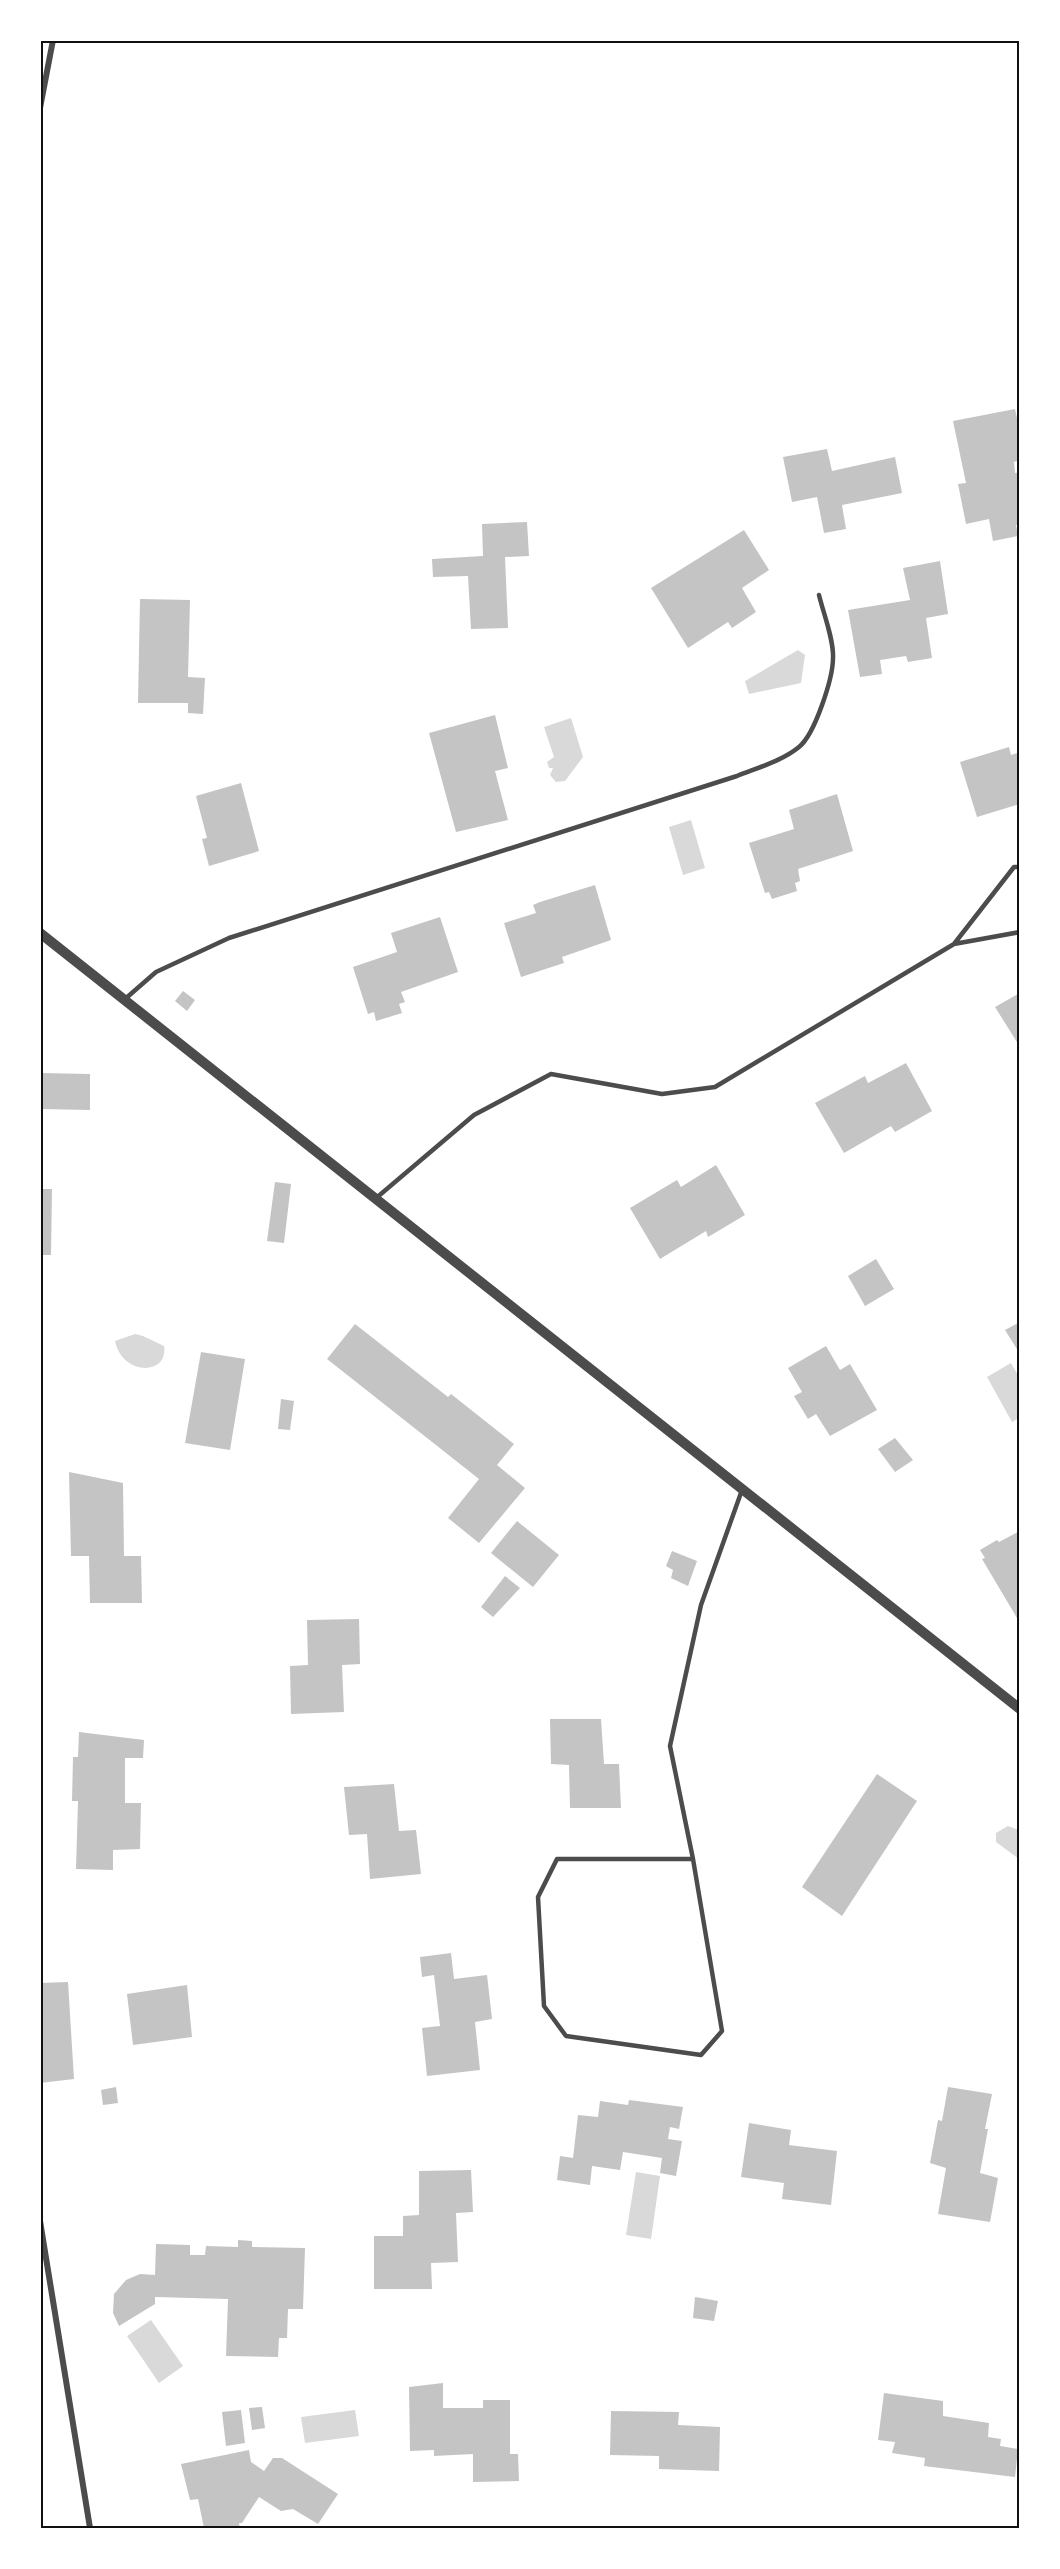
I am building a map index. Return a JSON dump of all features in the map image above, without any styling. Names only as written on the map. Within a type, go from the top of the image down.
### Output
[{"type":"street","points":[[40,108],[53,40]]},
{"type":"street","points":[[40,933],[1020,1709]]},
{"type":"street","points":[[40,2222],[90,2529]]},
{"type":"lane","points":[[124,999],[156,972],[229,938],[737,776],[780,759],[801,746],[815,723],[828,691],[834,657],[819,595]]},
{"type":"lane","points":[[954,944],[1014,867],[1020,867]]},
{"type":"lane","points":[[375,1199],[474,1115],[551,1074],[662,1094],[715,1087],[954,944],[1020,932]]},
{"type":"lane","points":[[693,1859],[557,1859],[538,1897],[544,2006],[566,2036],[700,2055],[722,2031],[693,1859],[670,1746],[700,1605],[742,1490]]},
{"type":"shaded area","points":[[798,650],[805,655],[801,683],[749,694],[745,681]]},
{"type":"shaded area","points":[[571,718],[583,757],[565,781],[556,782],[550,775],[553,768],[549,768],[547,762],[554,757],[544,727]]},
{"type":"shaded area","points":[[691,820],[705,868],[683,875],[669,827]]},
{"type":"shaded area","points":[[135,1334],[164,1346],[164,1356],[159,1363],[153,1367],[144,1368],[126,1361],[115,1341]]},
{"type":"shaded area","points":[[1011,1363],[1019,1377],[1019,1418],[1012,1422],[987,1377]]},
{"type":"shaded area","points":[[1008,1826],[1019,1830],[1019,1859],[996,1842],[996,1833]]},
{"type":"shaded area","points":[[636,2172],[660,2176],[651,2239],[626,2235]]},
{"type":"shaded area","points":[[151,2320],[183,2366],[159,2383],[127,2336]]},
{"type":"shaded area","points":[[355,2410],[359,2436],[305,2443],[301,2417]]},
{"type":"building","points":[[1015,409],[1020,432],[1020,460],[1014,462],[1015,473],[1020,472],[1020,524],[1016,525],[1018,536],[993,541],[989,519],[966,524],[958,484],[966,483],[953,421]]},
{"type":"building","points":[[827,449],[832,471],[895,457],[902,493],[842,505],[846,529],[824,533],[817,497],[792,502],[783,457]]},
{"type":"building","points":[[527,522],[529,556],[505,557],[508,628],[471,629],[468,576],[433,577],[432,559],[483,556],[482,524]]},
{"type":"building","points":[[744,530],[769,570],[742,588],[756,612],[732,628],[728,622],[688,648],[651,588]]},
{"type":"building","points":[[940,561],[948,614],[926,618],[932,658],[908,662],[906,656],[880,660],[882,674],[860,677],[848,610],[910,600],[903,568]]},
{"type":"building","points":[[140,599],[190,600],[188,677],[205,678],[203,714],[188,713],[188,703],[138,703]]},
{"type":"building","points":[[495,715],[508,768],[495,771],[508,820],[456,832],[429,733]]},
{"type":"building","points":[[1009,747],[1011,755],[1020,752],[1020,804],[977,817],[960,762]]},
{"type":"building","points":[[241,783],[259,851],[209,866],[202,839],[207,838],[196,796]]},
{"type":"building","points":[[837,794],[853,851],[798,869],[800,881],[795,883],[797,891],[772,899],[769,892],[765,893],[749,843],[794,829],[789,810]]},
{"type":"building","points":[[595,885],[611,940],[562,957],[564,963],[521,977],[504,923],[536,913],[533,905],[540,902]]},
{"type":"building","points":[[440,917],[458,972],[401,992],[405,1002],[399,1004],[402,1013],[376,1021],[374,1012],[368,1014],[353,967],[397,952],[391,933]]},
{"type":"building","points":[[183,991],[195,1000],[187,1011],[175,1001]]},
{"type":"building","points":[[1020,993],[1020,1047],[995,1007]]},
{"type":"building","points":[[906,1063],[932,1111],[895,1132],[891,1126],[844,1153],[815,1103],[865,1076],[868,1083]]},
{"type":"building","points":[[40,1073],[90,1074],[90,1110],[40,1109]]},
{"type":"building","points":[[716,1165],[745,1215],[708,1237],[706,1231],[660,1259],[630,1208],[677,1180],[681,1187]]},
{"type":"building","points":[[275,1182],[291,1184],[284,1243],[267,1241]]},
{"type":"building","points":[[40,1189],[52,1189],[51,1255],[40,1255]]},
{"type":"building","points":[[876,1259],[894,1289],[865,1306],[848,1276]]},
{"type":"building","points":[[1020,1322],[1020,1354],[1005,1330]]},
{"type":"building","points":[[355,1324],[448,1397],[451,1394],[514,1444],[497,1465],[525,1488],[479,1543],[448,1518],[479,1479],[327,1359]]},
{"type":"building","points":[[826,1346],[840,1370],[850,1364],[877,1410],[830,1436],[816,1414],[808,1419],[794,1396],[802,1392],[788,1368]]},
{"type":"building","points":[[201,1352],[245,1359],[230,1450],[185,1443]]},
{"type":"building","points":[[281,1399],[294,1401],[290,1430],[278,1429]]},
{"type":"building","points":[[895,1438],[913,1460],[895,1472],[878,1449]]},
{"type":"building","points":[[69,1472],[123,1483],[124,1556],[141,1556],[142,1603],[90,1603],[89,1556],[71,1556]]},
{"type":"building","points":[[517,1521],[559,1555],[533,1587],[491,1553]]},
{"type":"building","points":[[1020,1531],[1020,1616],[1017,1618],[982,1559],[985,1558],[980,1550]]},
{"type":"building","points":[[672,1551],[697,1561],[688,1586],[671,1578],[673,1570],[666,1566]]},
{"type":"building","points":[[505,1576],[520,1588],[493,1617],[481,1607]]},
{"type":"building","points":[[359,1619],[360,1664],[342,1665],[344,1712],[291,1714],[290,1666],[308,1665],[307,1620]]},
{"type":"building","points":[[550,1719],[601,1719],[604,1764],[619,1764],[621,1808],[570,1808],[569,1765],[551,1764]]},
{"type":"building","points":[[79,1732],[144,1740],[143,1758],[125,1758],[125,1803],[141,1803],[140,1849],[113,1850],[113,1870],[76,1869],[78,1801],[72,1801],[73,1757],[78,1757]]},
{"type":"building","points":[[877,1774],[917,1801],[842,1916],[802,1887]]},
{"type":"building","points":[[394,1784],[399,1831],[416,1830],[421,1874],[370,1879],[367,1834],[349,1835],[344,1787]]},
{"type":"building","points":[[451,1953],[454,1979],[487,1975],[492,2019],[475,2022],[480,2070],[427,2076],[422,2028],[440,2026],[434,1975],[422,1977],[420,1957]]},
{"type":"building","points":[[68,1982],[74,2079],[40,2083],[40,1983]]},
{"type":"building","points":[[187,1985],[192,2037],[133,2045],[127,1994]]},
{"type":"building","points":[[116,2087],[118,2103],[103,2105],[101,2090]]},
{"type":"building","points":[[948,2087],[992,2094],[980,2173],[998,2178],[990,2222],[938,2214],[946,2168],[930,2163],[938,2120],[942,2121]]},
{"type":"building","points":[[629,2100],[683,2107],[679,2129],[670,2127],[668,2139],[682,2141],[676,2176],[660,2173],[662,2158],[623,2152],[620,2170],[592,2166],[590,2185],[557,2180],[560,2156],[573,2158],[578,2115],[598,2117],[600,2101],[628,2105]]},
{"type":"building","points":[[749,2123],[791,2130],[789,2145],[837,2151],[831,2205],[782,2199],[784,2183],[741,2177]]},
{"type":"building","points":[[471,2170],[473,2212],[456,2213],[458,2262],[431,2263],[432,2289],[374,2289],[374,2236],[403,2236],[403,2216],[419,2215],[419,2171]]},
{"type":"building","points":[[238,2240],[252,2241],[252,2247],[305,2248],[303,2309],[288,2309],[287,2338],[279,2338],[278,2357],[226,2356],[228,2299],[155,2297],[155,2304],[119,2326],[113,2313],[114,2294],[126,2280],[140,2274],[155,2275],[156,2244],[190,2245],[190,2255],[205,2255],[206,2246],[238,2247]]},
{"type":"building","points":[[695,2297],[718,2301],[714,2321],[693,2318]]},
{"type":"building","points":[[443,2383],[443,2408],[483,2408],[483,2400],[510,2400],[510,2454],[518,2454],[519,2481],[473,2482],[473,2454],[434,2456],[434,2450],[410,2451],[409,2387]]},
{"type":"building","points":[[884,2393],[943,2401],[943,2416],[989,2423],[988,2437],[1001,2439],[1000,2446],[1018,2449],[1015,2477],[924,2466],[925,2458],[892,2453],[895,2442],[878,2440]]},
{"type":"building","points":[[262,2407],[265,2428],[252,2430],[249,2408]]},
{"type":"building","points":[[241,2410],[245,2443],[226,2446],[222,2412]]},
{"type":"building","points":[[611,2411],[679,2412],[678,2425],[720,2427],[719,2471],[659,2469],[659,2456],[610,2455]]},
{"type":"building","points":[[249,2450],[251,2462],[264,2471],[273,2458],[282,2458],[338,2494],[318,2524],[293,2509],[281,2511],[259,2497],[242,2523],[239,2523],[240,2528],[204,2528],[198,2499],[190,2500],[181,2464]]}]
